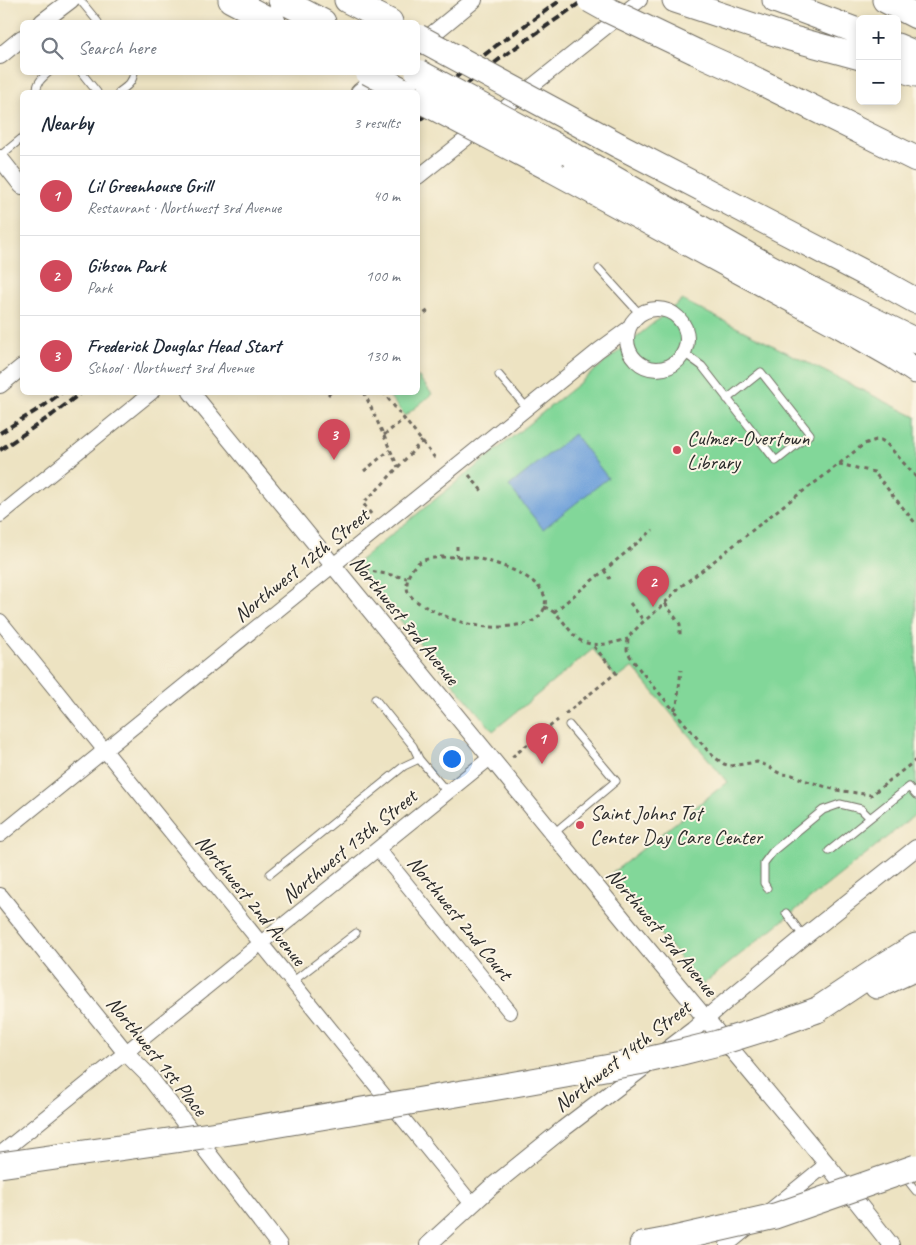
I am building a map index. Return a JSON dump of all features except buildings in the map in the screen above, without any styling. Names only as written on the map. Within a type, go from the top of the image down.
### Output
[{"type":"highway","points":[[231,0],[269,20]]},
{"type":"highway","points":[[281,0],[320,20]]},
{"type":"highway","points":[[347,0],[386,20]]},
{"type":"highway","points":[[590,0],[916,159]]},
{"type":"highway","points":[[675,0],[790,38],[856,56]]},
{"type":"highway","points":[[775,0],[856,30]]},
{"type":"highway","points":[[885,0],[916,16]]},
{"type":"highway","points":[[420,38],[618,145],[916,301]]},
{"type":"highway","points":[[901,48],[916,54]]},
{"type":"highway","points":[[901,69],[916,74]]},
{"type":"highway","points":[[420,73],[571,154],[753,258],[818,293],[916,341]]},
{"type":"highway","points":[[374,75],[402,90]]},
{"type":"highway","points":[[420,100],[839,325],[916,371]]},
{"type":"highway","points":[[880,281],[916,288]]},
{"type":"highway","points":[[817,1010],[916,946]]},
{"type":"highway","points":[[0,1165],[238,1131],[638,1062],[718,1043],[770,1027],[866,992],[916,968]]},
{"type":"highway","points":[[642,1245],[775,1216],[847,1186],[912,1173]]},
{"type":"street","points":[[45,20],[71,0]]},
{"type":"street","points":[[420,44],[474,0]]},
{"type":"street","points":[[420,175],[640,0]]},
{"type":"street","points":[[0,56],[20,40]]},
{"type":"street","points":[[362,90],[380,75]]},
{"type":"street","points":[[0,157],[20,183]]},
{"type":"street","points":[[629,328],[628,348],[640,364],[649,368],[660,369],[678,361],[687,343],[687,333],[677,316],[669,311],[659,309],[649,310],[640,314]]},
{"type":"street","name":"Northwest 12th Street","points":[[0,835],[598,350],[629,328],[633,320],[640,314]]},
{"type":"street","points":[[0,385],[20,368]]},
{"type":"street","points":[[0,515],[148,395]]},
{"type":"street","name":"Northwest 3rd Avenue","points":[[193,395],[490,758],[847,1186],[891,1245]]},
{"type":"street","name":"Northwest 2nd Avenue","points":[[0,621],[472,1204]]},
{"type":"street","name":"Northwest 13th Street","points":[[0,1154],[490,758]]},
{"type":"street","name":"Northwest 14th Street","points":[[428,1245],[490,1188],[563,1129],[693,1030],[804,937],[916,848]]},
{"type":"street","name":"Northwest 2nd Court","points":[[378,849],[510,1012]]},
{"type":"street","name":"Northwest 1st Place","points":[[0,896],[126,1052],[147,1074],[279,1245]]},
{"type":"street","points":[[727,1245],[827,1164]]},
{"type":"lane","points":[[80,0],[96,20]]},
{"type":"lane","points":[[36,90],[38,83],[45,75]]},
{"type":"lane","points":[[83,75],[95,90]]},
{"type":"lane","points":[[122,90],[130,84],[134,75]]},
{"type":"lane","points":[[0,157],[20,140]]},
{"type":"lane","points":[[599,269],[640,314]]},
{"type":"lane","points":[[684,352],[702,366],[727,399],[776,461],[810,434],[761,372],[727,399]]},
{"type":"lane","points":[[499,375],[527,408]]},
{"type":"lane","points":[[375,698],[413,746],[419,759],[447,792]]},
{"type":"lane","points":[[554,834],[616,781],[569,725]]},
{"type":"lane","points":[[270,874],[404,766],[419,759]]},
{"type":"lane","points":[[829,851],[909,787],[916,795]]},
{"type":"lane","points":[[767,888],[764,883],[764,863],[773,851],[823,810],[840,804],[862,809],[870,818]]},
{"type":"lane","points":[[786,913],[804,937]]},
{"type":"lane","points":[[292,982],[356,933]]},
{"type":"lane","points":[[912,1173],[916,1191]]},
{"type":"path","points":[[420,316],[428,310]]},
{"type":"path","points":[[365,395],[398,467]]},
{"type":"path","points":[[385,395],[435,458]]},
{"type":"path","points":[[384,435],[404,419]]},
{"type":"path","points":[[916,477],[886,443],[881,440],[870,441],[864,444],[680,587],[665,604],[631,634],[628,639],[627,650],[708,750],[724,764],[730,766],[750,762],[763,764],[781,774],[792,775],[836,790],[871,795],[916,760]]},
{"type":"path","points":[[371,514],[362,503],[378,489],[422,441]]},
{"type":"path","points":[[364,471],[390,450]]},
{"type":"path","points":[[839,464],[874,472],[916,524]]},
{"type":"path","points":[[469,475],[482,491]]},
{"type":"path","points":[[554,612],[653,530]]},
{"type":"path","points":[[457,546],[457,556]]},
{"type":"path","points":[[457,556],[479,558],[517,571],[533,582],[543,595],[544,607],[533,622],[526,624],[492,628],[467,624],[444,616],[417,602],[407,590],[407,578],[413,566],[423,560],[457,556]]},
{"type":"path","points":[[365,570],[407,578]]},
{"type":"path","points":[[604,570],[610,579]]},
{"type":"path","points":[[630,603],[644,621]]},
{"type":"path","points":[[665,604],[680,624],[680,638]]},
{"type":"path","points":[[544,607],[554,612],[579,640],[598,644],[628,639]]},
{"type":"path","points":[[512,757],[616,673],[592,644]]},
{"type":"path","points":[[674,710],[677,706],[681,670]]},
{"type":"green space","points":[[682,300],[916,417],[916,814],[702,985],[611,874],[727,782],[633,667],[617,679],[593,649],[493,731],[354,565]]},
{"type":"green space","points":[[420,379],[432,394],[405,416],[389,395],[420,395]]},
{"type":"water","points":[[574,434],[608,478],[543,529],[509,486]]},
{"type":"railway","points":[[420,105],[497,45],[561,0]]},
{"type":"railway","points":[[420,119],[505,55],[584,0]]},
{"type":"railway","points":[[0,433],[58,395]]},
{"type":"railway","points":[[0,450],[78,395]]},
{"type":"place","name":"Culmer-Overtown Library","points":[[677,450]]},
{"type":"place","name":"Frederick Douglas Head Start","points":[[334,460]]},
{"type":"place","name":"Gibson Park","points":[[653,607]]},
{"type":"place","name":"Lil Greenhouse Grill","points":[[542,764]]},
{"type":"place","name":"Saint Johns Tot Center Day Care Center","points":[[580,825]]}]
